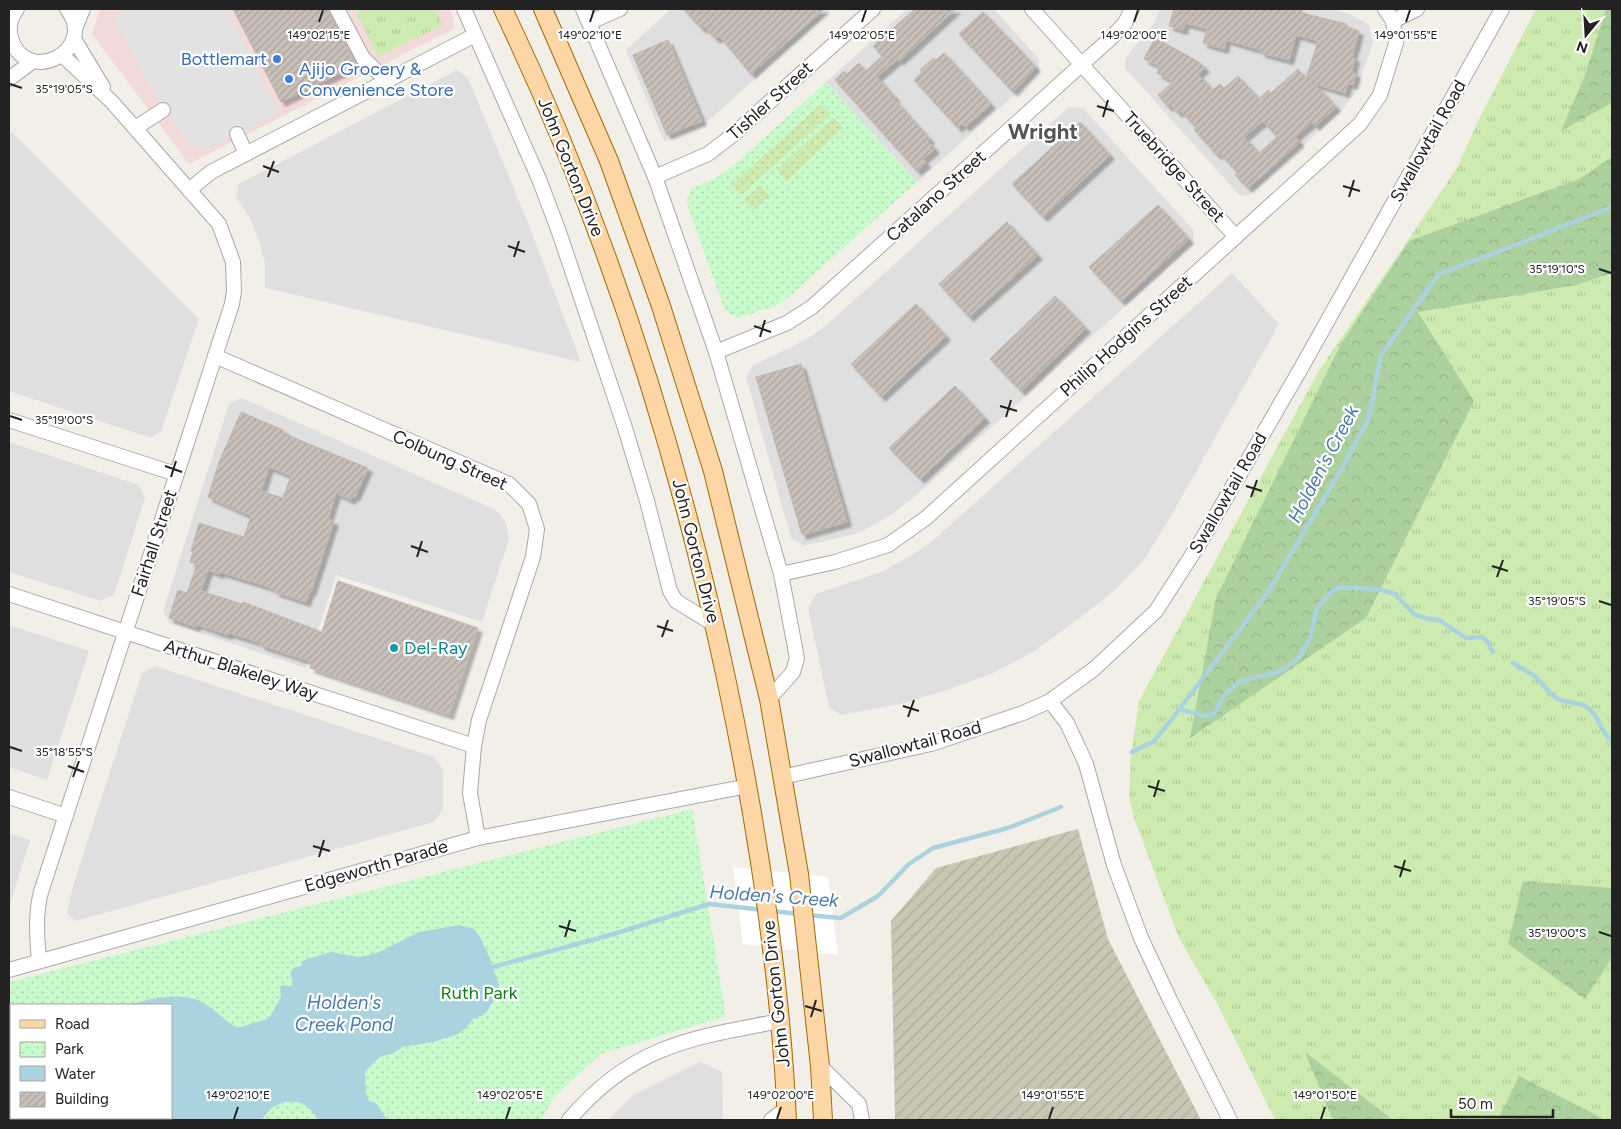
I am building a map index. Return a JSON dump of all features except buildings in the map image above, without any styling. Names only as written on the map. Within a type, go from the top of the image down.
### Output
[{"type":"main road","name":"John Gorton Drive","points":[[503,9],[546,104],[582,192],[624,306],[681,487],[715,625],[748,786],[762,870],[780,1021],[787,1114]]},
{"type":"main road","name":"John Gorton Drive","points":[[542,9],[609,161],[664,315],[714,471],[769,699],[799,874],[820,1066],[823,1120]]},
{"type":"street","points":[[17,9],[9,30],[12,43],[18,51],[33,61],[43,62],[54,60],[69,48],[83,9]]},
{"type":"street","name":"Fairhall Street","points":[[67,9],[73,19],[74,34],[112,102]]},
{"type":"street","points":[[337,9],[363,58],[388,81]]},
{"type":"street","points":[[464,9],[539,179],[565,250],[625,428],[647,501],[670,591],[676,601],[715,625]]},
{"type":"street","points":[[583,9],[655,177],[716,352],[781,574],[798,658],[793,672],[769,699]]},
{"type":"street","points":[[590,22],[620,9]]},
{"type":"street","name":"Tishler Street","points":[[655,177],[708,154],[734,134],[873,9]]},
{"type":"street","name":"Truebridge Street","points":[[1032,9],[1236,236]]},
{"type":"street","name":"Catalano Street","points":[[716,352],[787,323],[812,307],[1082,64],[1120,28],[1132,9]]},
{"type":"street","name":"Philip Hodgins Street","points":[[781,574],[835,562],[888,545],[926,518],[1360,124],[1380,95],[1396,43],[1393,21],[1385,9]]},
{"type":"street","points":[[1393,21],[1417,9]]},
{"type":"street","name":"Swallowtail Road","points":[[782,777],[931,744],[1023,713],[1050,701],[1094,668],[1156,611],[1201,541],[1300,370],[1502,9]]},
{"type":"street","points":[[189,190],[211,172],[475,35]]},
{"type":"street","name":"Fairhall Street","points":[[39,961],[37,935],[38,902],[215,356],[234,291],[233,262],[218,224],[112,102],[62,55]]},
{"type":"street","points":[[9,80],[33,61]]},
{"type":"street","points":[[135,128],[162,110]]},
{"type":"street","points":[[237,134],[246,154]]},
{"type":"street","name":"Colbung Street","points":[[215,356],[509,484],[530,504],[537,529],[532,557],[479,720],[474,746],[470,793],[478,838]]},
{"type":"street","points":[[9,420],[176,474]]},
{"type":"street","name":"Arthur Blakeley Way","points":[[9,594],[474,746]]},
{"type":"street","points":[[1050,701],[1067,723],[1086,764],[1114,865],[1141,938],[1230,1120]]},
{"type":"street","name":"Edgeworth Parade","points":[[9,970],[478,838],[748,786]]},
{"type":"street","points":[[9,797],[66,816]]},
{"type":"street","points":[[569,1120],[587,1098],[615,1074],[664,1048],[700,1037],[780,1021]]},
{"type":"street","points":[[820,1066],[859,1104],[862,1120]]},
{"type":"street","points":[[771,1120],[787,1114]]},
{"type":"shaded area","points":[[100,9],[450,9],[455,28],[189,164],[92,34]]},
{"type":"shaded area","points":[[127,9],[227,9],[279,112],[208,149],[192,146],[163,110],[117,24],[115,19]]},
{"type":"shaded area","points":[[671,9],[832,9],[703,126],[664,141],[626,50]]},
{"type":"shaded area","points":[[907,9],[994,9],[1039,59],[1039,73],[917,182],[826,82]]},
{"type":"shaded area","points":[[1160,9],[1333,9],[1350,14],[1369,25],[1373,43],[1356,92],[1343,109],[1248,196],[1239,195],[1125,68],[1126,57],[1154,23]]},
{"type":"shaded area","points":[[457,70],[468,78],[528,223],[581,362],[265,288],[265,264],[259,240],[250,218],[236,197],[239,184]]},
{"type":"shaded area","points":[[1069,107],[1083,108],[1194,231],[1193,245],[913,498],[892,514],[855,534],[804,546],[791,538],[746,377],[753,365],[792,347],[813,335],[830,322]]},
{"type":"shaded area","points":[[12,132],[199,319],[161,431],[151,438],[9,391],[9,134]]},
{"type":"shaded area","points":[[1232,273],[1279,324],[1171,516],[1144,560],[1114,591],[1076,621],[1033,652],[991,674],[900,704],[841,715],[829,707],[808,608],[816,594],[881,572],[931,542]]},
{"type":"shaded area","points":[[242,398],[499,513],[504,520],[509,539],[482,622],[336,575],[306,668],[169,623],[163,611],[229,404]]},
{"type":"shaded area","points":[[9,442],[139,485],[145,498],[114,595],[101,601],[9,572]]},
{"type":"shaded area","points":[[9,625],[89,651],[47,780],[9,767]]},
{"type":"shaded area","points":[[155,666],[434,757],[443,770],[443,809],[434,822],[75,921],[67,914],[73,886],[142,673]]},
{"type":"shaded area","points":[[1078,829],[1108,939],[1201,1120],[895,1120],[891,921],[936,868]]},
{"type":"shaded area","points":[[9,833],[30,840],[9,907]]},
{"type":"shaded area","points":[[700,1062],[722,1072],[723,1120],[608,1120],[632,1096]]},
{"type":"green space","points":[[355,9],[435,9],[443,25],[378,56]]},
{"type":"green space","points":[[1536,9],[1612,9],[1612,1120],[1275,1120],[1218,1005],[1179,938],[1134,818],[1129,796],[1131,754],[1139,701],[1318,372],[1457,168],[1478,121]]},
{"type":"green space","points":[[1606,9],[1612,9],[1612,103],[1561,131],[1585,75]]},
{"type":"green space","points":[[826,82],[917,182],[789,297],[775,306],[738,318],[725,311],[686,202],[692,188],[714,179],[734,165]]},
{"type":"green space","points":[[821,104],[831,114],[741,195],[731,185]]},
{"type":"green space","points":[[834,117],[843,128],[786,181],[776,170]]},
{"type":"green space","points":[[1612,157],[1612,273],[1576,285],[1418,312],[1474,401],[1366,618],[1190,738],[1216,598],[1341,344],[1409,241],[1579,179]]},
{"type":"green space","points":[[760,185],[770,196],[754,210],[744,200]]},
{"type":"green space","name":"Ruth Park","points":[[692,809],[726,1016],[601,1054],[554,1097],[541,1120],[9,1120],[9,982]]},
{"type":"green space","points":[[1523,881],[1612,888],[1612,958],[1585,999],[1508,944]]},
{"type":"green space","points":[[1305,1052],[1393,1120],[1333,1120]]},
{"type":"green space","points":[[1519,1076],[1606,1120],[1498,1120]]},
{"type":"water","name":"Holden's Creek Pond","points":[[459,925],[474,929],[489,956],[499,988],[487,1011],[473,1019],[458,1034],[433,1042],[403,1047],[391,1054],[380,1057],[368,1068],[365,1072],[366,1093],[369,1101],[376,1103],[387,1120],[317,1120],[311,1110],[305,1105],[291,1101],[284,1102],[271,1109],[262,1120],[9,1120],[10,1085],[10,1119],[172,1119],[172,1004],[132,1004],[168,997],[199,1000],[238,1028],[267,1019],[271,1015],[281,997],[280,988],[282,985],[289,986],[294,984],[291,972],[294,968],[301,966],[303,961],[331,952],[358,957],[377,953],[419,932]]},
{"type":"pier","points":[[733,867],[828,877],[838,955],[743,944]]},
{"type":"waterway","name":"Holden's Creek","points":[[1132,752],[1153,742],[1268,592],[1337,477],[1369,418],[1381,355],[1439,274],[1612,207]]},
{"type":"waterway","points":[[1179,709],[1206,716],[1214,714],[1225,694],[1239,682],[1281,671],[1300,657],[1311,636],[1317,608],[1332,591],[1341,587],[1382,590],[1395,594],[1415,615],[1439,620],[1466,638],[1482,637],[1487,641],[1493,652]]},
{"type":"waterway","points":[[1513,663],[1536,677],[1558,699],[1581,704],[1588,708],[1612,741]]},
{"type":"waterway","name":"Holden's Creek","points":[[807,915],[841,918],[878,896],[909,864],[933,848],[1008,828],[1061,807]]},
{"type":"waterway","name":"Holden's Creek","points":[[493,967],[614,934],[709,904],[764,910]]},
{"type":"waterway","name":"Holden's Creek","points":[[772,911],[799,914]]},
{"type":"place","name":"Bottlemart","points":[[277,59]]},
{"type":"place","name":"Ajijo Grocery & Convenience Store","points":[[289,79]]},
{"type":"place","name":"Del-Ray","points":[[394,648]]},
{"type":"district","name":"Wright","points":[[1043,131]]}]
